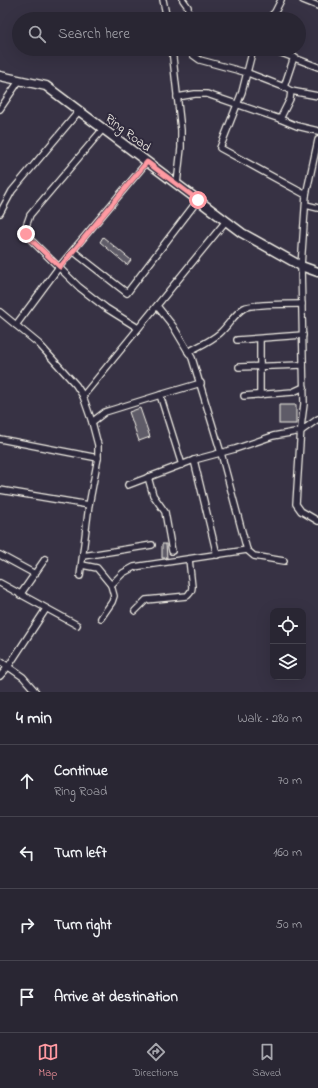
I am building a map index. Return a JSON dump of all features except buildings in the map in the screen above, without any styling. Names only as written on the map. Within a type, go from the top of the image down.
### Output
[{"type":"main road","name":"Ring Road","points":[[0,76],[46,86],[248,237],[301,266],[318,272]]},
{"type":"street","points":[[163,0],[165,12]]},
{"type":"street","points":[[183,0],[188,7],[188,12]]},
{"type":"street","points":[[275,12],[281,0]]},
{"type":"street","points":[[303,0],[318,6]]},
{"type":"street","points":[[173,56],[181,130],[181,148],[177,184]]},
{"type":"street","points":[[194,56],[200,60],[248,73],[291,91],[318,96]]},
{"type":"street","points":[[252,56],[248,73],[238,104],[220,148],[306,195]]},
{"type":"street","points":[[291,56],[318,67]]},
{"type":"street","points":[[284,87],[294,57]]},
{"type":"street","points":[[0,109],[19,81]]},
{"type":"street","points":[[280,118],[290,99],[291,91]]},
{"type":"street","points":[[177,97],[207,94],[280,118],[296,126],[318,131]]},
{"type":"street","points":[[0,213],[12,191],[79,111]]},
{"type":"street","points":[[103,129],[30,215],[26,229],[29,238],[79,287],[106,308],[138,328]]},
{"type":"street","points":[[318,140],[306,195],[301,266],[304,404],[296,504],[301,511],[318,521]]},
{"type":"street","points":[[16,325],[73,250],[147,162]]},
{"type":"street","points":[[73,250],[127,293],[198,200]]},
{"type":"street","points":[[306,205],[318,208]]},
{"type":"street","points":[[84,396],[226,221]]},
{"type":"street","points":[[188,352],[221,332],[244,308],[253,306],[302,304]]},
{"type":"street","points":[[157,306],[172,326],[192,358],[201,383],[247,550],[254,556],[284,561]]},
{"type":"street","points":[[0,312],[42,348],[66,373],[84,396],[92,422],[98,445],[98,458],[89,505],[80,576]]},
{"type":"street","points":[[237,340],[303,335]]},
{"type":"street","points":[[260,339],[260,395]]},
{"type":"street","points":[[239,367],[303,365]]},
{"type":"street","points":[[92,422],[105,412],[201,383]]},
{"type":"street","points":[[244,396],[293,392],[304,387]]},
{"type":"street","points":[[160,395],[182,465]]},
{"type":"street","points":[[128,485],[194,460],[273,436],[301,431],[318,420]]},
{"type":"street","points":[[0,439],[98,458]]},
{"type":"street","points":[[194,460],[217,555]]},
{"type":"street","points":[[148,477],[152,495],[165,512],[172,551]]},
{"type":"street","points":[[0,490],[89,505]]},
{"type":"street","points":[[83,556],[152,545]]},
{"type":"street","points":[[111,585],[123,573],[134,567],[247,550]]},
{"type":"street","points":[[0,555],[35,574]]},
{"type":"street","points":[[20,595],[45,559]]},
{"type":"street","points":[[135,611],[146,600],[187,596],[192,591],[189,559]]},
{"type":"street","points":[[82,565],[97,568],[111,585],[114,596],[112,602],[101,618]]},
{"type":"street","points":[[0,584],[76,625]]},
{"type":"street","points":[[0,676],[8,667],[46,609]]},
{"type":"street","points":[[0,661],[23,677],[36,692]]},
{"type":"route","points":[[26,234],[60,267],[147,162],[198,200]]}]
